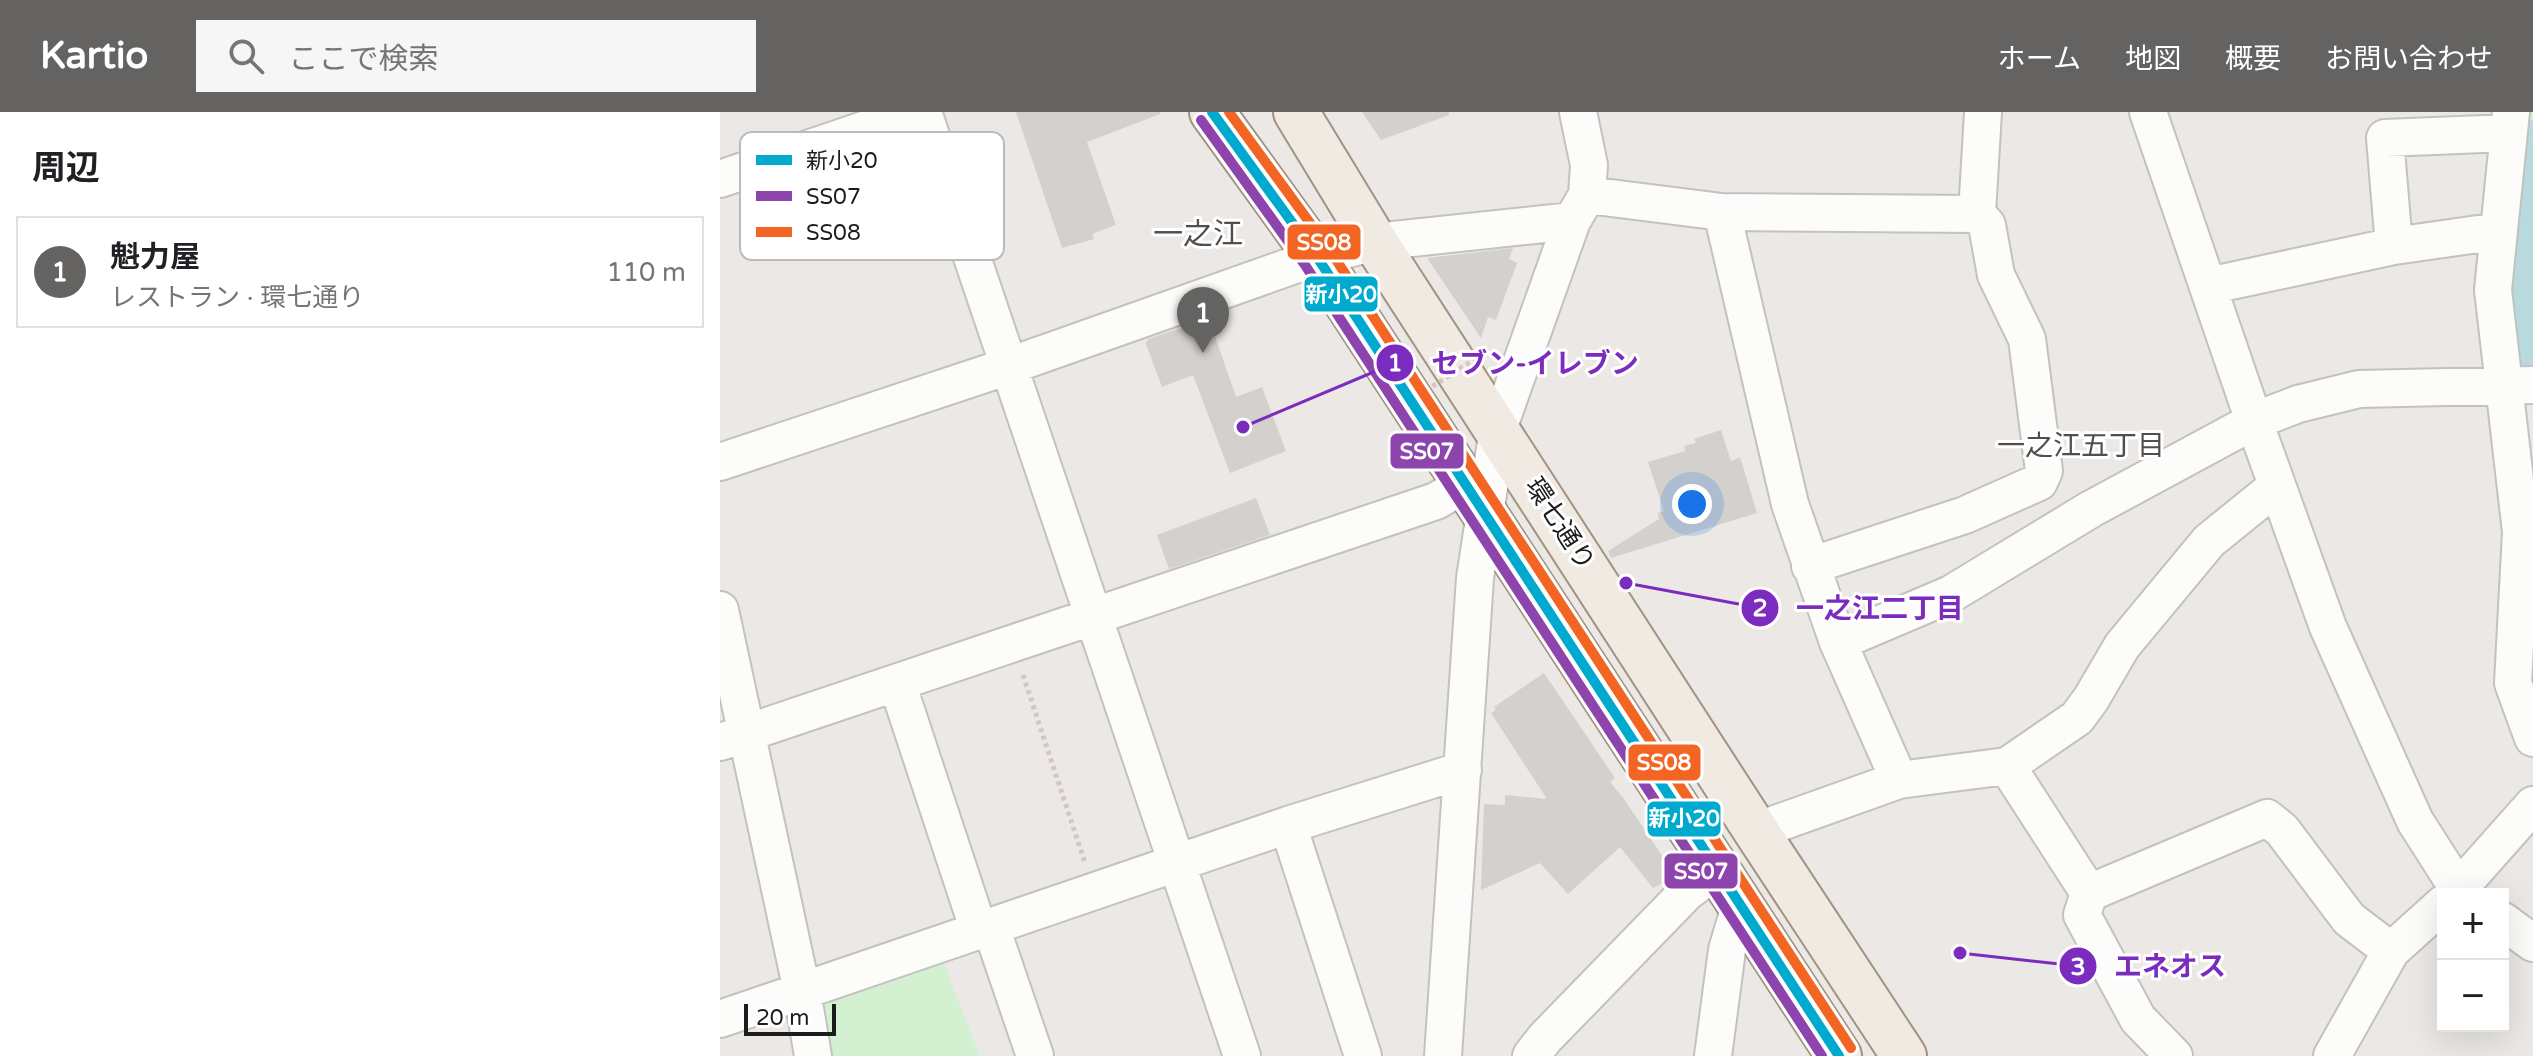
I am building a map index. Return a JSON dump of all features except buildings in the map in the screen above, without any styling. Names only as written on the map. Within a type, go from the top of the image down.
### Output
[{"type":"main road","points":[[1212,112],[1317,257],[1839,1056]]},
{"type":"main road","name":"環七通り","points":[[1296,112],[1375,242],[1904,1056]]},
{"type":"street","points":[[857,132],[916,112]]},
{"type":"street","points":[[923,112],[930,132]]},
{"type":"street","points":[[1436,1054],[1463,770],[1475,578],[1474,498],[1579,208],[1589,165],[1578,112]]},
{"type":"street","points":[[1810,566],[1965,515],[2039,482],[2044,471],[2027,339],[1996,275],[1987,225],[1977,214],[1983,112]]},
{"type":"street","points":[[2148,112],[2254,421],[2334,641],[2415,821],[2451,888]]},
{"type":"street","points":[[2394,246],[2385,138],[2510,123],[2493,290],[2518,385],[2521,532],[2513,683],[2533,738]]},
{"type":"street","points":[[720,179],[740,172]]},
{"type":"street","points":[[720,462],[1009,366],[1317,257],[1375,242],[1579,208],[1977,214]]},
{"type":"street","points":[[1722,212],[1790,504],[1838,642],[1899,780]]},
{"type":"street","points":[[2208,286],[2394,246],[2499,231]]},
{"type":"street","points":[[973,260],[1242,1056]]},
{"type":"street","points":[[1838,642],[1951,594],[2091,509],[2254,421],[2298,404],[2359,389],[2518,385]]},
{"type":"street","points":[[1756,831],[1899,780],[2007,766],[2077,718],[2122,646],[2209,541],[2277,486]]},
{"type":"street","points":[[727,738],[1436,501],[1474,498]]},
{"type":"street","points":[[720,610],[727,738],[802,991],[813,1056]]},
{"type":"street","points":[[897,683],[985,929],[1035,1056]]},
{"type":"street","points":[[2007,766],[2089,893]]},
{"type":"street","points":[[720,1019],[1094,890],[1463,770]]},
{"type":"street","points":[[2461,888],[2533,805]]},
{"type":"street","points":[[2174,1056],[2138,1019],[2082,915],[2089,893],[2267,818],[2282,830],[2349,919],[2391,951]]},
{"type":"street","points":[[1288,825],[1363,1056]]},
{"type":"street","points":[[1531,1056],[1687,892],[1730,886],[1727,950],[1713,1056]]},
{"type":"street","points":[[2332,1056],[2391,951],[2437,911]]},
{"type":"street","points":[[2509,925],[2533,943]]},
{"type":"path","points":[[1392,412],[1477,358]]},
{"type":"path","points":[[1012,643],[1094,890]]},
{"type":"green space","points":[[2502,112],[2533,112],[2533,380],[2494,366]]},
{"type":"green space","points":[[941,956],[980,1056],[827,1056],[815,997]]},
{"type":"waterway","points":[[2525,373],[2517,337],[2533,147]]},
{"type":"transit line","name":"新小20","points":[[1212,112],[1317,257],[1839,1056]]},
{"type":"transit line","name":"SS08","points":[[1229,112],[1329,249],[1851,1048]]},
{"type":"transit line","name":"SS07","points":[[1201,120],[1305,265],[1822,1056]]},
{"type":"place","name":"魁力屋","points":[[1203,353]]},
{"type":"place","name":"セブン-イレブン","points":[[1243,427]]},
{"type":"place","name":"一之江二丁目","points":[[1626,583]]},
{"type":"place","name":"エネオス","points":[[1960,953]]},
{"type":"district","name":"一之江","points":[[1198,234]]},
{"type":"district","name":"一之江五丁目","points":[[2081,446]]}]
